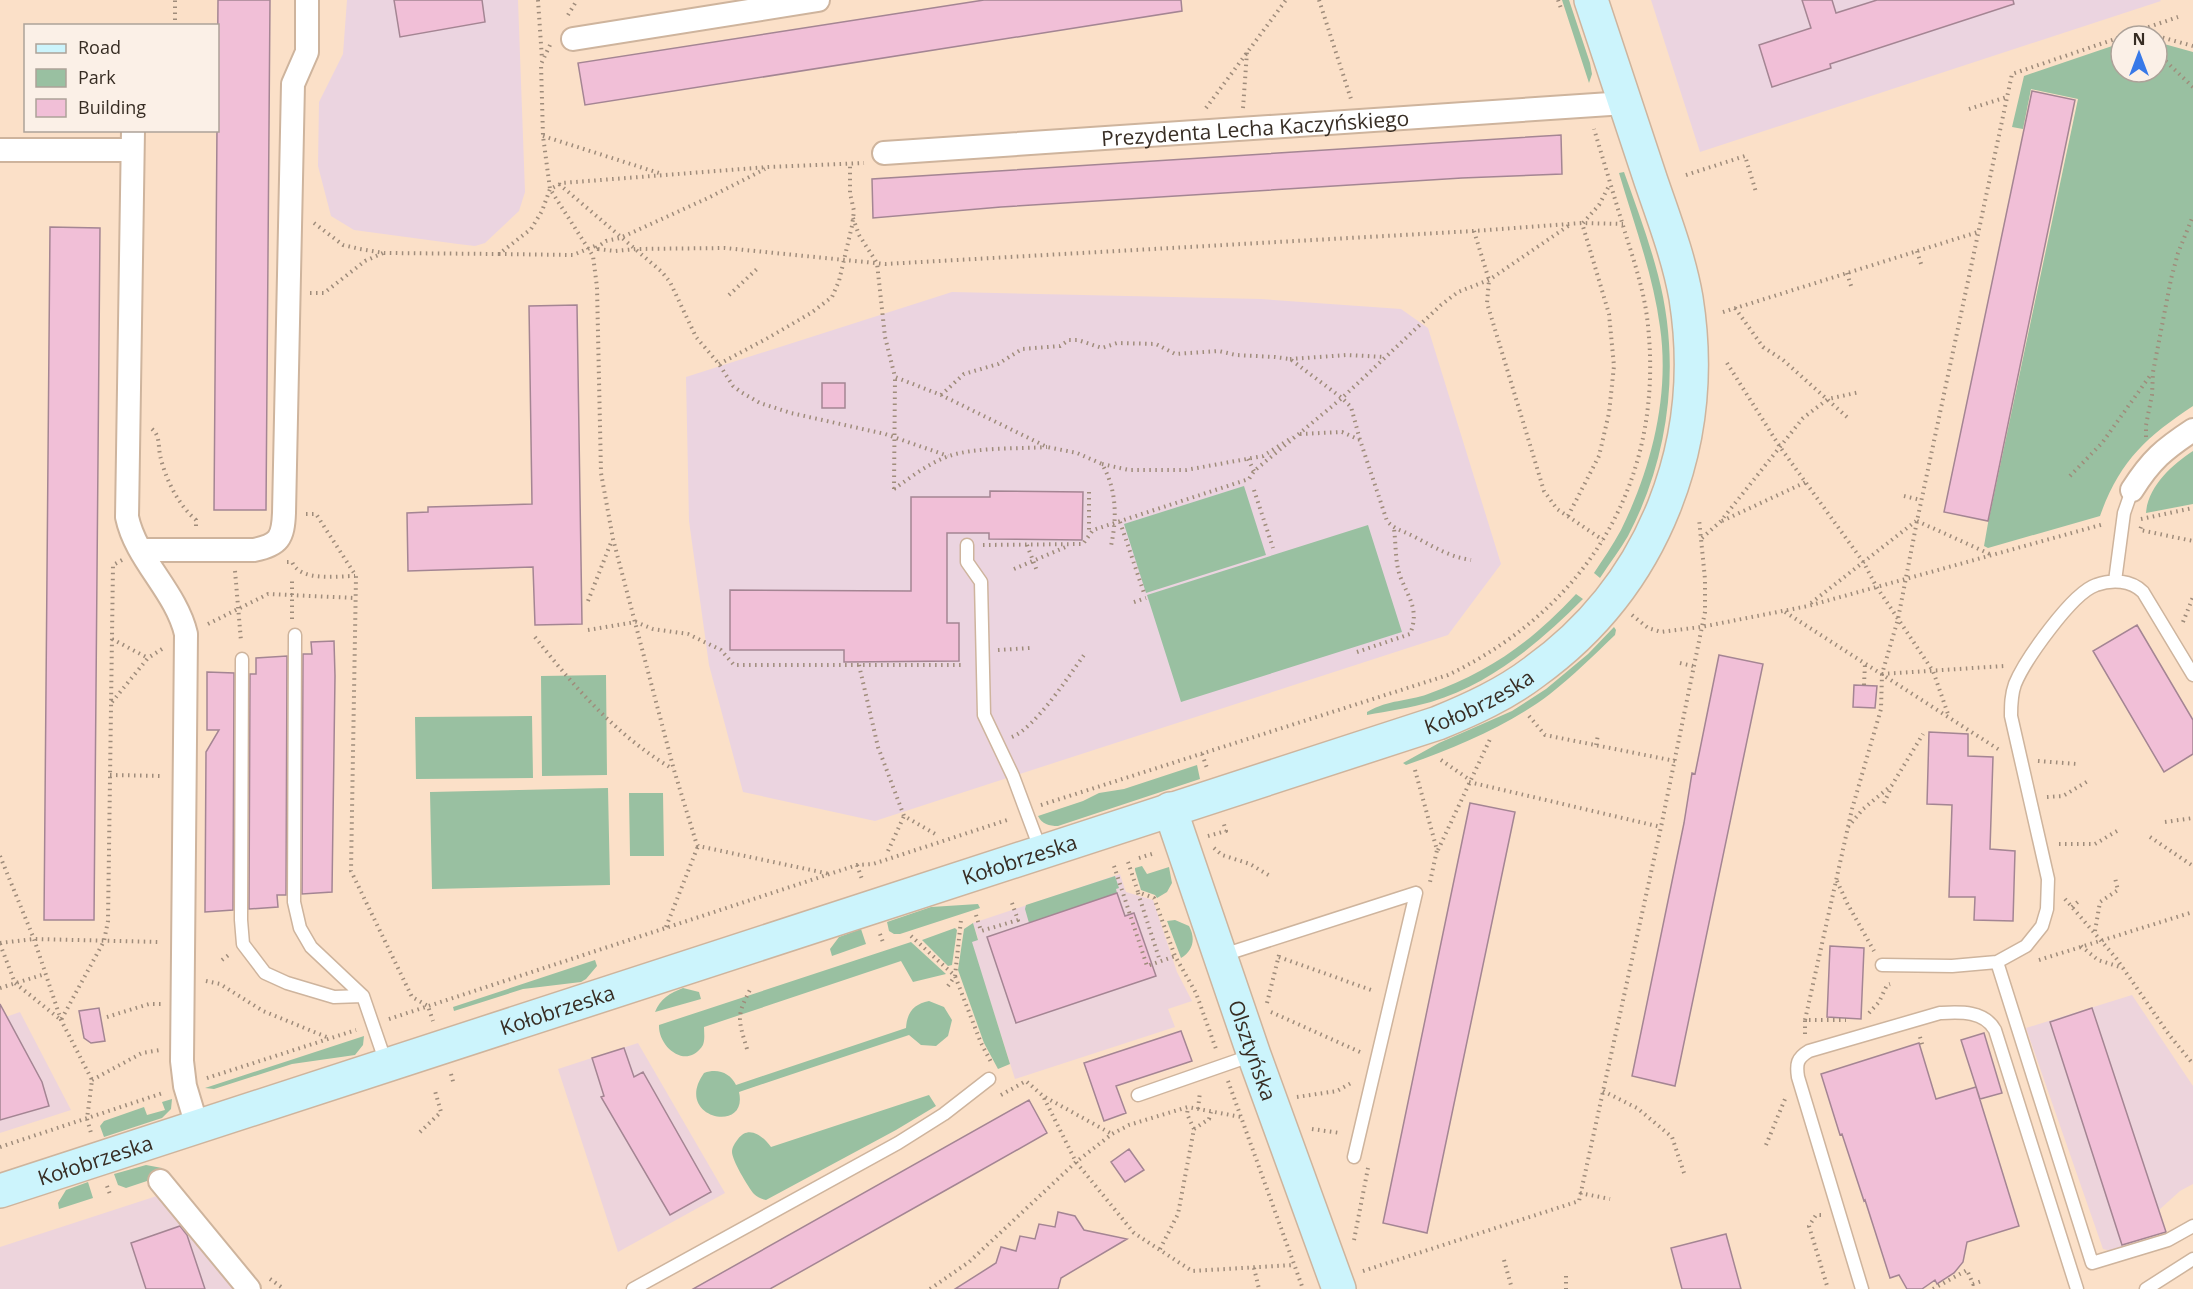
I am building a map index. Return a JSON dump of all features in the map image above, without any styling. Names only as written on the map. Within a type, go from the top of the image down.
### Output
[{"type":"street","points":[[141,550],[254,550],[271,547],[280,538],[284,513],[293,84],[307,52],[307,0]]},
{"type":"street","points":[[564,33],[818,0]]},
{"type":"street","points":[[1591,0],[1625,103]]},
{"type":"street","name":"Prezydenta Lecha Kaczyńskiego","points":[[874,158],[1625,103]]},
{"type":"street","name":"Kołobrzeska","points":[[0,1191],[1438,723],[1471,709],[1536,672],[1579,635],[1604,607],[1636,564],[1663,512],[1688,421],[1691,368],[1688,315],[1678,263],[1625,103]]},
{"type":"street","points":[[0,150],[133,140],[127,517],[129,528],[141,550],[178,610],[186,634],[182,1046],[185,1086],[196,1126]]},
{"type":"street","points":[[2132,490],[2145,469],[2158,455],[2193,430]]},
{"type":"street","name":"Olsztyńska","points":[[1170,809],[1254,1055],[1350,1280]]},
{"type":"street","points":[[160,1181],[249,1289]]},
{"type":"lane","points":[[2115,576],[2122,522],[2132,490]]},
{"type":"lane","points":[[967,545],[967,562],[981,582],[984,715],[1013,776],[1041,851]]},
{"type":"lane","points":[[1882,965],[1998,968],[2026,946],[2042,926],[2047,909],[2048,879],[2011,716],[2012,695],[2033,652],[2082,594],[2115,576],[2135,585],[2143,592],[2193,675]]},
{"type":"lane","points":[[295,635],[294,902],[300,928],[311,947],[363,996],[386,1064]]},
{"type":"lane","points":[[242,659],[241,920],[243,944],[265,973],[287,983],[334,997],[363,996]]},
{"type":"lane","points":[[1220,956],[1416,893],[1392,997],[1374,1059],[1354,1157]]},
{"type":"lane","points":[[1998,968],[2092,1263],[2168,1240],[2193,1226]]},
{"type":"lane","points":[[1862,1289],[1798,1077],[1796,1066],[1799,1057],[1809,1050],[1940,1013],[1957,1012],[1982,1017],[1991,1023],[1995,1030],[2077,1289]]},
{"type":"lane","points":[[1138,1095],[1254,1055]]},
{"type":"lane","points":[[633,1289],[898,1143],[995,1081]]},
{"type":"lane","points":[[2146,1289],[2193,1259]]},
{"type":"path","points":[[175,0],[175,24]]},
{"type":"path","points":[[538,0],[543,136],[550,189],[593,256],[597,287],[601,473],[613,539],[674,770],[696,842],[699,846],[831,874]]},
{"type":"path","points":[[542,61],[564,33],[577,0]]},
{"type":"path","points":[[1186,134],[1286,0]]},
{"type":"path","points":[[1319,0],[1359,122]]},
{"type":"path","points":[[1558,0],[1565,21]]},
{"type":"path","points":[[2156,24],[2178,16]]},
{"type":"path","points":[[2169,40],[2193,46]]},
{"type":"path","points":[[1805,1036],[1805,1020],[1848,828],[1881,709],[1882,674],[1898,619],[1921,500],[2012,74],[2109,41]]},
{"type":"path","points":[[1245,130],[1243,100],[1247,52]]},
{"type":"path","points":[[2169,64],[2193,87]]},
{"type":"path","points":[[1969,109],[2007,97]]},
{"type":"path","points":[[0,1147],[857,865],[873,864],[1006,821],[1026,810],[1448,675],[1501,646],[1542,614],[1578,575],[1603,540],[1615,520],[1630,484],[1641,448],[1648,410],[1652,381],[1647,315],[1639,276],[1586,106]]},
{"type":"path","points":[[543,136],[665,175]]},
{"type":"path","points":[[1686,175],[1745,156],[1756,192]]},
{"type":"path","points":[[499,254],[531,229],[542,211],[550,189],[559,184],[768,167],[850,163],[874,158]]},
{"type":"path","points":[[850,163],[853,218],[859,235],[877,263],[885,337],[895,377],[894,489],[925,467],[948,456],[1047,447]]},
{"type":"path","points":[[596,248],[606,241],[620,238],[708,198],[768,167]]},
{"type":"path","points":[[559,184],[620,238],[636,249],[670,282],[696,337],[719,364],[733,386],[760,403],[791,413],[893,437],[930,452],[948,456]]},
{"type":"path","points":[[1582,223],[1599,205],[1610,184]]},
{"type":"path","points":[[290,199],[316,226],[343,245],[384,253],[573,255],[595,246],[615,251],[725,248],[877,263],[1474,231],[1582,223],[1623,224]]},
{"type":"path","points":[[2147,447],[2146,425],[2152,395],[2153,372],[2171,279],[2178,253],[2193,216]]},
{"type":"path","points":[[719,364],[811,313],[832,297],[839,281],[853,218]]},
{"type":"path","points":[[1568,516],[1599,456],[1608,413],[1614,366],[1609,314],[1582,223]]},
{"type":"path","points":[[967,545],[1083,544],[1093,530],[1248,478],[1342,398],[1458,292],[1489,280],[1571,224]]},
{"type":"path","points":[[1474,231],[1489,280],[1487,303],[1544,491],[1557,509],[1603,540]]},
{"type":"path","points":[[1723,312],[1978,232]]},
{"type":"path","points":[[1917,251],[1922,267]]},
{"type":"path","points":[[288,292],[324,293],[365,261],[384,253]]},
{"type":"path","points":[[729,295],[759,268]]},
{"type":"path","points":[[1847,273],[1852,289]]},
{"type":"path","points":[[1735,308],[1763,347],[1783,360],[1847,417]]},
{"type":"path","points":[[941,395],[964,374],[998,364],[1022,349],[1060,346],[1068,340],[1078,340],[1102,348],[1117,343],[1156,344],[1175,354],[1219,351],[1236,355],[1290,359],[1347,355],[1385,357]]},
{"type":"path","points":[[1290,359],[1351,407],[1387,521],[1394,529],[1412,535],[1446,554],[1471,560]]},
{"type":"path","points":[[1727,363],[1780,447],[1864,562],[1876,586],[1933,671],[1949,717]]},
{"type":"path","points":[[2070,476],[2102,443],[2153,372]]},
{"type":"path","points":[[895,377],[941,395],[1047,447],[1077,453],[1102,464],[1129,470],[1186,470],[1263,456],[1299,434],[1342,432],[1360,440]]},
{"type":"path","points":[[1701,538],[1720,522],[1803,418],[1828,399],[1860,392]]},
{"type":"path","points":[[153,429],[158,435],[160,455],[170,484],[189,514],[196,520],[196,525]]},
{"type":"path","points":[[1248,459],[1254,471]]},
{"type":"path","points":[[1102,464],[1115,494],[1111,546]]},
{"type":"path","points":[[1720,522],[1806,482]]},
{"type":"path","points":[[1254,490],[1273,548]]},
{"type":"path","points":[[1089,492],[1089,534]]},
{"type":"path","points":[[1904,496],[1921,500]]},
{"type":"path","points":[[1648,628],[1661,632],[1701,627],[1808,606],[2104,525],[2193,508]]},
{"type":"path","points":[[284,513],[316,514],[356,576],[351,871],[412,997],[429,1006]]},
{"type":"path","points":[[1350,1280],[1578,1202],[1661,827],[1705,612],[1705,579],[1698,519]]},
{"type":"path","points":[[2142,519],[2140,530],[2193,541]]},
{"type":"path","points":[[1808,606],[1917,521]]},
{"type":"path","points":[[1917,521],[1992,555]]},
{"type":"path","points":[[1120,522],[1144,593]]},
{"type":"path","points":[[1357,652],[1410,634],[1414,625],[1412,600],[1400,574],[1394,529]]},
{"type":"path","points":[[588,601],[613,539]]},
{"type":"path","points":[[1014,569],[1071,544]]},
{"type":"path","points":[[1027,545],[1037,571]]},
{"type":"path","points":[[61,1020],[104,940],[108,921],[113,565],[141,550]]},
{"type":"path","points":[[234,550],[241,638]]},
{"type":"path","points":[[278,562],[292,562],[295,570],[306,575],[356,576]]},
{"type":"path","points":[[292,581],[291,627],[295,635]]},
{"type":"path","points":[[111,703],[148,658],[186,634],[267,594],[355,598]]},
{"type":"path","points":[[2169,634],[2181,626],[2193,597]]},
{"type":"path","points":[[1134,602],[1146,598]]},
{"type":"path","points":[[1784,611],[2006,754]]},
{"type":"path","points":[[588,630],[636,622],[653,629],[688,634],[721,650],[734,665],[983,665]]},
{"type":"path","points":[[535,637],[565,675],[607,718],[646,754],[674,770]]},
{"type":"path","points":[[112,639],[148,658]]},
{"type":"path","points":[[1023,649],[1030,648]]},
{"type":"path","points":[[1019,734],[1039,714],[1084,655]]},
{"type":"path","points":[[1680,663],[1693,666]]},
{"type":"path","points":[[1864,686],[1865,664]]},
{"type":"path","points":[[859,665],[878,747],[904,816],[937,835]]},
{"type":"path","points":[[1882,674],[2012,665]]},
{"type":"path","points":[[1528,716],[1545,735],[1675,761]]},
{"type":"path","points":[[1884,803],[1892,785],[1923,734]]},
{"type":"path","points":[[1596,745],[1598,735]]},
{"type":"path","points":[[1437,850],[1491,736]]},
{"type":"path","points":[[1441,760],[1469,781],[1661,827]]},
{"type":"path","points":[[110,775],[185,776]]},
{"type":"path","points":[[2063,796],[2088,781]]},
{"type":"path","points":[[1848,828],[1863,809],[1892,785]]},
{"type":"path","points":[[888,851],[904,816]]},
{"type":"path","points":[[2165,822],[2193,818]]},
{"type":"path","points":[[2041,844],[2095,844],[2117,831]]},
{"type":"path","points":[[2150,837],[2193,866]]},
{"type":"path","points":[[1202,838],[1222,855],[1250,864],[1270,876]]},
{"type":"path","points":[[666,928],[699,846]]},
{"type":"path","points":[[0,856],[6,876],[34,939],[61,1020],[92,1080],[87,1119]]},
{"type":"path","points":[[1128,861],[1160,962]]},
{"type":"path","points":[[1114,866],[1147,966],[1175,956]]},
{"type":"path","points":[[0,879],[6,876]]},
{"type":"path","points":[[2095,932],[2100,902],[2118,890],[2115,878]]},
{"type":"path","points":[[2048,879],[2095,932],[2193,1064]]},
{"type":"path","points":[[1837,880],[1847,903],[1882,965]]},
{"type":"path","points":[[1138,892],[1154,898],[1175,956],[1196,993],[1303,1289]]},
{"type":"path","points":[[2072,907],[2079,900]]},
{"type":"path","points":[[976,915],[981,931],[1018,920],[1012,903]]},
{"type":"path","points":[[1998,968],[2193,912]]},
{"type":"path","points":[[948,986],[955,976],[961,920]]},
{"type":"path","points":[[911,936],[955,976],[981,1043],[992,1064]]},
{"type":"path","points":[[1280,937],[1266,1010],[1374,1059],[1366,1072],[1337,1092],[1291,1098]]},
{"type":"path","points":[[61,1020],[15,983],[0,943],[34,939],[183,942]]},
{"type":"path","points":[[2080,946],[2098,960],[2123,968]]},
{"type":"path","points":[[1278,956],[1392,997]]},
{"type":"path","points":[[0,988],[46,974]]},
{"type":"path","points":[[183,980],[211,981],[220,984],[263,1011],[329,1038]]},
{"type":"path","points":[[1865,1018],[1879,1002],[1887,985],[1892,983]]},
{"type":"path","points":[[747,1049],[739,1021],[740,1008],[751,988]]},
{"type":"path","points":[[106,1017],[149,1004],[182,1005]]},
{"type":"path","points":[[1805,1020],[1851,1020]]},
{"type":"path","points":[[1918,1033],[1923,1047]]},
{"type":"path","points":[[92,1080],[142,1053],[182,1046]]},
{"type":"path","points":[[995,1081],[1006,1092],[1026,1081],[1043,1096],[1112,1134]]},
{"type":"path","points":[[420,1132],[441,1112],[435,1091]]},
{"type":"path","points":[[1603,1092],[1637,1108],[1672,1137],[1684,1173]]},
{"type":"path","points":[[1043,1096],[1076,1162],[1134,1233],[1192,1271],[1294,1264]]},
{"type":"path","points":[[1766,1145],[1784,1099]]},
{"type":"path","points":[[930,1289],[969,1262],[1076,1162],[1112,1134],[1128,1125],[1188,1107],[1241,1117]]},
{"type":"path","points":[[1160,1250],[1178,1214],[1194,1129],[1187,1114],[1188,1107]]},
{"type":"path","points":[[1194,1129],[1209,1119],[1211,1112]]},
{"type":"path","points":[[1580,1193],[1610,1198]]},
{"type":"path","points":[[1826,1222],[1823,1215],[1816,1215],[1809,1226],[1828,1289]]},
{"type":"path","points":[[1504,1260],[1512,1289]]},
{"type":"path","points":[[1254,1268],[1259,1289]]},
{"type":"path","points":[[1934,1289],[1967,1270],[1973,1284],[1982,1281]]},
{"type":"path","points":[[1566,1276],[1566,1289]]},
{"type":"shaded area","points":[[347,0],[518,0],[525,192],[519,211],[485,243],[475,246],[354,230],[331,216],[318,166],[319,102],[343,54]]},
{"type":"shaded area","points":[[1651,0],[2160,0],[2161,1],[1700,152]]},
{"type":"shaded area","points":[[952,292],[1261,299],[1401,309],[1428,328],[1501,564],[1448,635],[875,821],[743,792],[709,665],[689,521],[686,377]]},
{"type":"shaded area","points":[[1120,874],[1126,892],[1153,900],[1177,972],[1192,1001],[1168,1009],[1175,1027],[1015,1079],[971,941],[978,939],[973,923]]},
{"type":"shaded area","points":[[2132,995],[2193,1086],[2193,1184],[2180,1191],[2159,1210],[2166,1232],[2112,1251],[2103,1249],[2026,1028]]},
{"type":"shaded area","points":[[20,1012],[71,1110],[0,1133],[0,1019]]},
{"type":"shaded area","points":[[638,1043],[725,1193],[618,1252],[558,1069]]},
{"type":"shaded area","points":[[169,1192],[245,1289],[0,1289],[0,1247]]},
{"type":"green space","points":[[1562,0],[1569,0],[1590,63],[1592,74],[1589,83]]},
{"type":"green space","points":[[2169,45],[2193,52],[2193,406],[2161,429],[2136,452],[2116,480],[2100,516],[1988,548],[1984,546],[1988,523],[2078,99],[2031,89],[2023,129],[2012,127],[2024,76],[2109,47],[2109,84],[2169,84]]},
{"type":"green space","points":[[1624,172],[1658,275],[1669,341],[1670,375],[1662,441],[1654,474],[1628,536],[1600,578],[1594,573],[1621,530],[1632,507],[1649,457],[1656,431],[1662,379],[1662,353],[1657,307],[1648,268],[1619,173]]},
{"type":"green space","points":[[2193,451],[2193,504],[2146,513],[2151,494],[2162,477]]},
{"type":"green space","points":[[1244,486],[1266,555],[1146,593],[1124,524]]},
{"type":"green space","points":[[1368,525],[1402,632],[1181,702],[1147,595]]},
{"type":"green space","points":[[1576,594],[1583,599],[1532,646],[1494,673],[1453,694],[1431,702],[1367,715],[1367,712],[1383,705],[1420,697],[1451,685],[1490,665],[1526,641]]},
{"type":"green space","points":[[1614,627],[1615,635],[1567,680],[1534,706],[1462,744],[1406,765],[1403,763],[1439,743],[1512,711],[1546,689],[1588,654]]},
{"type":"green space","points":[[606,675],[607,775],[542,776],[541,676]]},
{"type":"green space","points":[[532,716],[533,778],[416,779],[415,717]]},
{"type":"green space","points":[[1197,765],[1200,779],[1058,826],[1046,824],[1038,816],[1083,801],[1099,793],[1124,789]]},
{"type":"green space","points":[[608,788],[610,885],[432,889],[430,792]]},
{"type":"green space","points":[[629,793],[663,793],[664,856],[630,856]]},
{"type":"green space","points":[[1142,866],[1147,874],[1169,867],[1172,883],[1167,892],[1157,898],[1141,890],[1135,868]]},
{"type":"green space","points":[[1115,876],[1119,888],[1116,889],[1117,893],[1029,923],[1026,905]]},
{"type":"green space","points":[[978,904],[980,908],[900,934],[889,931],[887,922],[931,907]]},
{"type":"green space","points":[[1175,920],[1189,926],[1193,940],[1191,948],[1181,958],[1167,921]]},
{"type":"green space","points":[[973,923],[978,940],[972,942],[1010,1064],[998,1069],[984,1043],[958,970],[964,929]]},
{"type":"green space","points":[[955,928],[957,930],[952,965],[948,966],[922,940]]},
{"type":"green space","points":[[861,929],[866,944],[832,956],[830,949],[839,937]]},
{"type":"green space","points":[[911,942],[946,974],[913,982],[901,961],[704,1027],[702,1047],[694,1054],[687,1056],[673,1052],[667,1047],[660,1033],[659,1025]]},
{"type":"green space","points":[[595,960],[597,966],[581,982],[523,989],[454,1011],[453,1007]]},
{"type":"green space","points":[[683,988],[699,992],[701,999],[655,1012],[666,997]]},
{"type":"green space","points":[[929,1001],[944,1007],[952,1020],[948,1036],[936,1046],[921,1045],[909,1035],[739,1092],[739,1105],[733,1114],[724,1117],[713,1116],[697,1101],[697,1088],[704,1073],[714,1071],[723,1073],[730,1077],[736,1085],[906,1028],[912,1010],[919,1004]]},
{"type":"green space","points":[[364,1036],[363,1045],[355,1055],[292,1064],[214,1089],[205,1088]]},
{"type":"green space","points":[[929,1095],[936,1106],[766,1200],[751,1191],[733,1156],[732,1150],[738,1139],[747,1133],[751,1132],[760,1136],[771,1147]]},
{"type":"green space","points":[[172,1099],[171,1109],[162,1118],[104,1137],[100,1126],[104,1121],[144,1107],[147,1115],[165,1110],[162,1102]]},
{"type":"green space","points":[[146,1165],[162,1168],[165,1175],[126,1188],[118,1185],[114,1174]]},
{"type":"green space","points":[[88,1182],[93,1198],[59,1209],[58,1203],[66,1190]]},
{"type":"building","points":[[218,0],[270,0],[266,510],[214,510],[217,132],[219,132]]},
{"type":"building","points":[[394,0],[482,0],[485,22],[400,37]]},
{"type":"building","points":[[984,0],[1181,0],[1182,11],[585,105],[578,63]]},
{"type":"building","points":[[1802,0],[1832,0],[1836,13],[1877,0],[2013,0],[2014,4],[1830,64],[1831,68],[1772,87],[1759,45],[1811,28]]},
{"type":"building","points":[[2032,91],[2075,100],[1988,521],[1944,512]]},
{"type":"building","points":[[1561,135],[1562,174],[1462,178],[1001,207],[873,218],[872,179]]},
{"type":"building","points":[[50,227],[100,228],[94,920],[44,920]]},
{"type":"building","points":[[577,305],[582,624],[535,625],[533,567],[408,571],[407,513],[428,512],[428,507],[532,504],[529,306]]},
{"type":"building","points":[[822,383],[845,383],[845,408],[822,408]]},
{"type":"building","points":[[990,491],[1083,492],[1082,540],[989,539],[989,533],[947,533],[947,623],[959,623],[959,661],[844,662],[844,650],[730,650],[730,590],[911,591],[911,497],[990,497]]},
{"type":"building","points":[[2137,625],[2193,720],[2193,754],[2164,772],[2093,651]]},
{"type":"building","points":[[334,641],[332,892],[302,894],[303,654],[312,654],[311,642]]},
{"type":"building","points":[[1719,655],[1763,664],[1675,1086],[1632,1076],[1684,823],[1692,773],[1695,774]]},
{"type":"building","points":[[287,656],[286,895],[277,895],[278,907],[249,909],[250,674],[256,674],[256,658]]},
{"type":"building","points":[[207,672],[234,673],[233,910],[205,912],[206,752],[219,730],[207,730]]},
{"type":"building","points":[[1854,685],[1877,686],[1875,708],[1853,707]]},
{"type":"building","points":[[1929,732],[1968,734],[1968,756],[1993,757],[1990,849],[2015,851],[2013,921],[1974,920],[1975,897],[1949,897],[1952,805],[1927,804]]},
{"type":"building","points":[[1470,803],[1515,812],[1427,1233],[1383,1223]]},
{"type":"building","points":[[1117,893],[1125,916],[1134,913],[1156,976],[1016,1023],[987,937]]},
{"type":"building","points":[[1830,946],[1864,948],[1861,1019],[1827,1017]]},
{"type":"building","points":[[0,1004],[42,1082],[49,1106],[0,1120]]},
{"type":"building","points":[[99,1008],[105,1041],[91,1043],[84,1038],[79,1011]]},
{"type":"building","points":[[2092,1008],[2166,1232],[2122,1245],[2050,1022]]},
{"type":"building","points":[[1181,1031],[1192,1061],[1116,1086],[1126,1113],[1104,1121],[1084,1063]]},
{"type":"building","points":[[1984,1033],[2002,1093],[1980,1099],[1961,1040]]},
{"type":"building","points":[[1919,1043],[1936,1099],[1976,1087],[2019,1226],[1967,1242],[1963,1262],[1954,1273],[1937,1284],[1935,1280],[1922,1289],[1907,1289],[1899,1275],[1890,1278],[1821,1074]]},
{"type":"building","points":[[624,1048],[634,1077],[643,1072],[711,1192],[670,1215],[601,1097],[604,1096],[592,1058]]},
{"type":"building","points":[[1029,1100],[1047,1133],[955,1185],[770,1289],[693,1289]]},
{"type":"building","points":[[1129,1149],[1144,1170],[1125,1182],[1111,1162]]},
{"type":"building","points":[[1058,1212],[1075,1216],[1084,1230],[1127,1239],[1061,1278],[1058,1289],[955,1289],[996,1263],[1001,1247],[1016,1251],[1020,1236],[1035,1239],[1039,1224],[1055,1227]]},
{"type":"building","points":[[180,1226],[187,1235],[205,1289],[146,1289],[131,1243]]},
{"type":"building","points":[[1726,1234],[1741,1289],[1682,1289],[1671,1248]]}]
